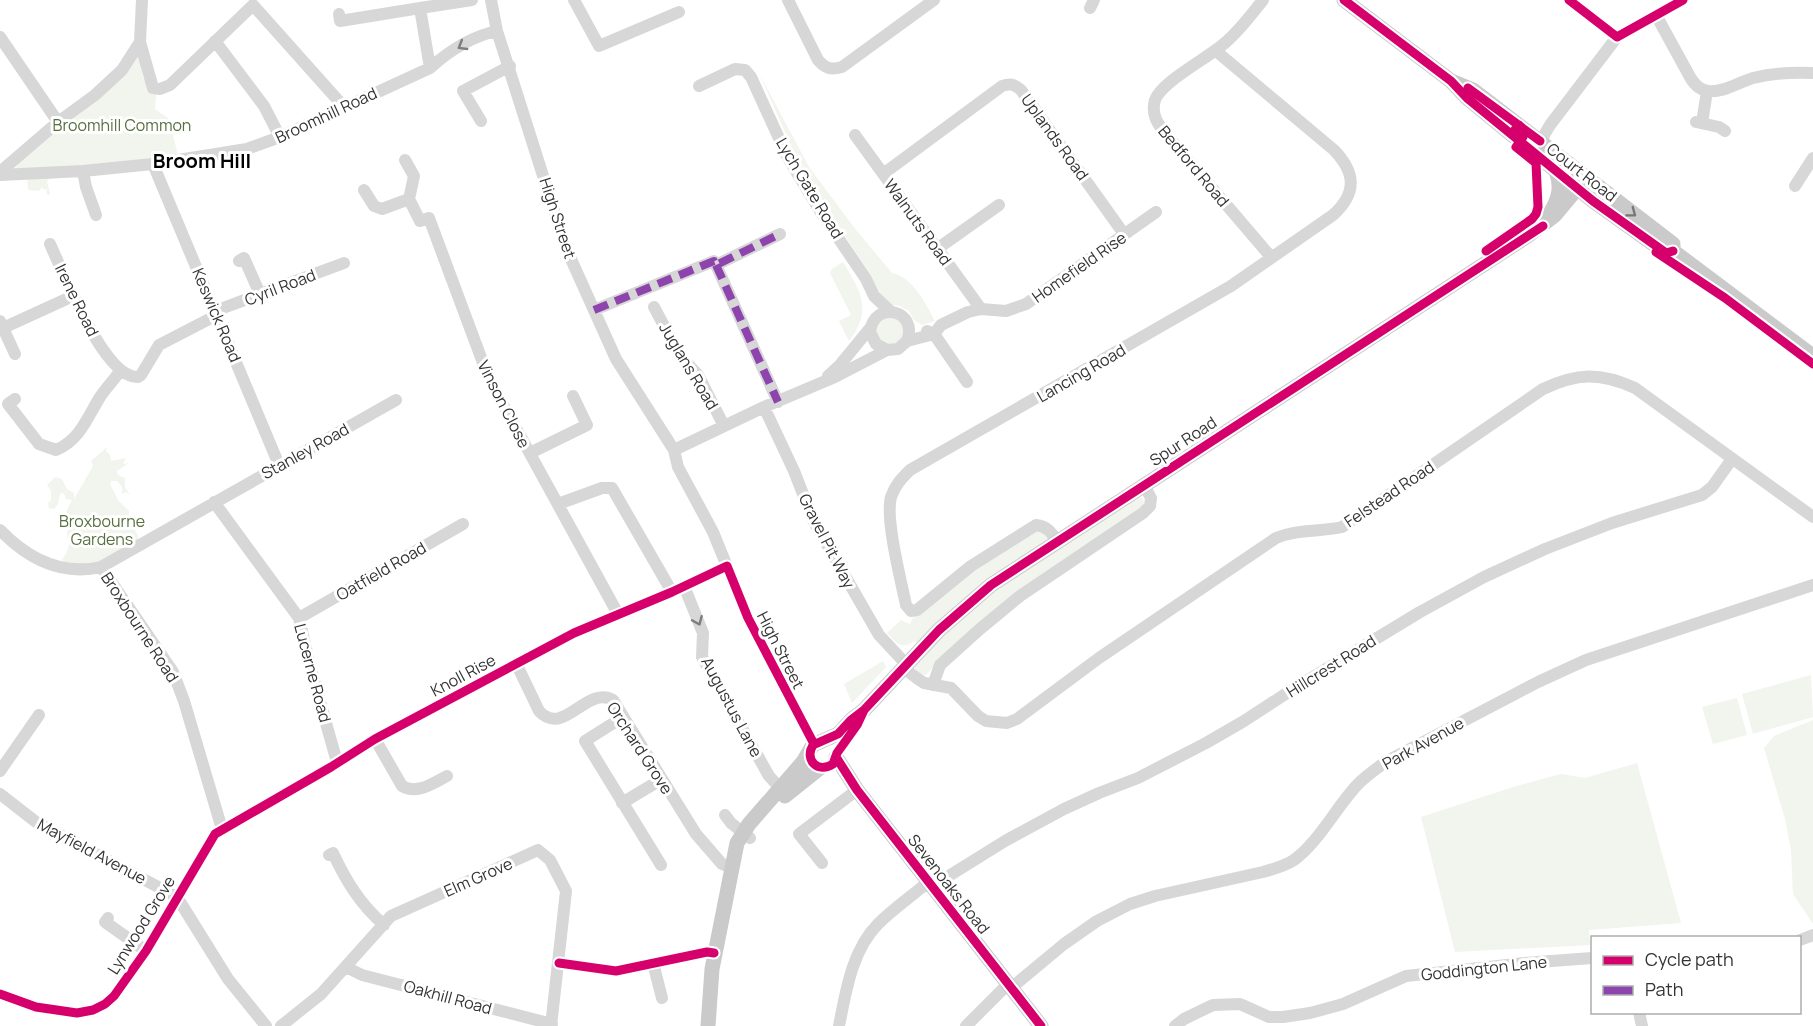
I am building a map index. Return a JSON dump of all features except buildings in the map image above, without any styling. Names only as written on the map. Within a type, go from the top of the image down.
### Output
[{"type":"main road","name":"Court Road","points":[[1344,0],[1451,81],[1467,98],[1556,171],[1582,183],[1673,244],[1673,251],[1813,356]]},
{"type":"main road","name":"Court Road","points":[[1451,81],[1473,90],[1540,141],[1582,183]]},
{"type":"main road","points":[[1543,226],[1559,196],[1556,171]]},
{"type":"main road","name":"Spur Road","points":[[746,836],[780,788],[816,747],[838,734],[864,710],[939,630],[982,592],[1543,226],[1561,209],[1582,183]]},
{"type":"main road","name":"Spur Road","points":[[836,755],[864,710]]},
{"type":"main road","points":[[708,1026],[709,990],[714,953],[733,865],[743,852],[746,836],[787,794],[822,768],[832,764],[836,755],[833,745],[816,747],[812,763],[822,768]]},
{"type":"main road","name":"Sevenoaks Road","points":[[836,755],[857,790],[1041,1026]]},
{"type":"main road","name":"Sevenoaks Road","points":[[822,768],[838,775],[857,790]]},
{"type":"street","points":[[142,0],[140,42],[153,88],[160,89],[170,85],[253,5],[344,106]]},
{"type":"street","points":[[339,14],[340,21],[472,0]]},
{"type":"street","name":"High Street","points":[[491,0],[497,31],[510,66],[562,238],[619,364],[674,450],[678,467],[712,532],[753,628],[816,747]]},
{"type":"street","points":[[574,0],[599,46],[679,12]]},
{"type":"street","points":[[788,0],[818,60],[824,67],[832,70],[842,67],[934,0]]},
{"type":"street","name":"Bedford Road","points":[[1263,0],[1216,51],[1165,86],[1155,102],[1154,113],[1165,134],[1271,257]]},
{"type":"street","points":[[1569,0],[1617,37]]},
{"type":"street","points":[[1538,157],[1535,153],[1550,125],[1617,37],[1683,0]]},
{"type":"street","points":[[420,8],[430,68]]},
{"type":"street","points":[[1656,15],[1696,86],[1707,91],[1720,90],[1752,78],[1785,72],[1813,73]]},
{"type":"street","name":"Broomhill Road","points":[[0,174],[83,171],[153,164],[247,149],[280,137],[430,68],[480,35],[497,31]]},
{"type":"street","points":[[0,37],[58,122]]},
{"type":"street","points":[[215,41],[264,106],[280,137]]},
{"type":"street","points":[[0,174],[58,122],[95,95],[122,70],[140,42]]},
{"type":"street","name":"Lancing Road","points":[[1057,541],[1043,525],[1036,525],[971,566],[917,610],[911,611],[906,605],[889,516],[891,498],[899,481],[910,470],[1231,286],[1345,205],[1351,190],[1350,174],[1345,161],[1216,51]]},
{"type":"street","points":[[481,121],[463,91],[510,66]]},
{"type":"street","name":"Lych Gate Road","points":[[699,86],[735,69],[745,70],[751,77],[788,158],[820,211],[866,279],[874,296],[890,311]]},
{"type":"street","name":"Uplands Road","points":[[883,174],[1009,83],[1021,90],[1125,234]]},
{"type":"street","points":[[1707,91],[1699,122],[1719,126],[1725,130]]},
{"type":"street","name":"Walnuts Road","points":[[855,135],[981,309]]},
{"type":"street","points":[[1795,186],[1813,158]]},
{"type":"street","points":[[364,190],[374,206],[382,209],[410,199],[414,176],[405,160]]},
{"type":"street","name":"Keswick Road","points":[[153,164],[279,465]]},
{"type":"street","points":[[83,171],[96,215]]},
{"type":"street","name":"Vinson Close","points":[[410,199],[420,221],[429,218],[489,380],[618,614]]},
{"type":"street","points":[[937,249],[999,205]]},
{"type":"street","name":"Homefield Rise","points":[[674,450],[764,407],[835,377],[887,350],[898,348],[907,341],[934,334],[941,326],[968,312],[981,309],[1006,311],[1026,304],[1156,212]]},
{"type":"street","points":[[716,265],[780,234]]},
{"type":"street","name":"Irene Road","points":[[50,244],[92,333],[120,371]]},
{"type":"street","points":[[239,261],[244,258],[260,294]]},
{"type":"street","points":[[594,310],[714,261],[778,402]]},
{"type":"street","name":"Cyril Road","points":[[216,313],[344,263]]},
{"type":"street","points":[[15,354],[2,325],[73,296]]},
{"type":"street","points":[[874,296],[873,341],[879,347],[887,350]]},
{"type":"street","name":"Juglans Road","points":[[654,307],[680,356],[695,371],[724,426]]},
{"type":"street","points":[[872,325],[878,315],[890,311],[901,314],[909,325],[934,334],[967,382]]},
{"type":"street","points":[[15,399],[8,404],[39,444],[56,450],[66,446],[74,439],[120,371],[138,377],[159,345],[216,313]]},
{"type":"street","name":"Homefield Rise","points":[[823,381],[839,366],[872,325]]},
{"type":"street","points":[[907,341],[909,325]]},
{"type":"street","name":"Felstead Road","points":[[906,664],[909,672],[918,680],[946,686],[957,692],[978,716],[986,721],[1007,723],[1017,719],[1109,651],[1276,538],[1290,532],[1342,526],[1543,389],[1564,379],[1605,376],[1635,388],[1813,517]]},
{"type":"street","points":[[530,453],[587,425],[573,396]]},
{"type":"street","name":"Stanley Road","points":[[101,567],[396,400]]},
{"type":"street","name":"Gravel Pit Way","points":[[764,407],[822,537],[875,630],[906,664]]},
{"type":"street","name":"Hillcrest Road","points":[[839,1026],[855,960],[864,941],[877,924],[930,884],[1064,809],[1138,778],[1206,743],[1420,612],[1484,577],[1545,549],[1612,523],[1702,495],[1712,487],[1732,459]]},
{"type":"street","name":"Spur Road","points":[[933,685],[940,665],[1020,596],[1143,513],[1150,506],[1151,498],[1144,485]]},
{"type":"street","name":"Augustus Lane","points":[[558,504],[602,488],[612,488],[678,589],[703,633],[702,657],[769,776],[780,788]]},
{"type":"street","name":"Lucerne Road","points":[[214,502],[299,618],[337,762]]},
{"type":"street","name":"Oatfield Road","points":[[299,618],[463,524]]},
{"type":"street","name":"Broxbourne Road","points":[[0,530],[22,549],[54,566],[82,570],[101,567],[173,672],[184,701],[222,829]]},
{"type":"street","name":"Knoll Rise","points":[[222,829],[375,739],[516,663],[574,633],[727,566]]},
{"type":"street","name":"Park Avenue","points":[[966,1026],[1009,986],[1064,944],[1097,921],[1130,904],[1155,896],[1263,872],[1281,867],[1294,860],[1369,774],[1388,761],[1538,682],[1604,654],[1813,585]]},
{"type":"street","name":"Orchard Grove","points":[[516,663],[539,711],[545,717],[554,720],[599,697],[605,696],[613,700],[696,834],[722,864],[733,865]]},
{"type":"street","points":[[0,771],[39,715]]},
{"type":"street","points":[[623,717],[585,741],[661,865]]},
{"type":"street","points":[[375,739],[402,786],[408,790],[417,790],[447,776]]},
{"type":"street","points":[[622,803],[662,779]]},
{"type":"street","points":[[822,863],[799,834],[857,790]]},
{"type":"street","name":"Mayfield Avenue","points":[[0,794],[36,822],[177,897]]},
{"type":"street","points":[[725,815],[746,836]]},
{"type":"street","name":"Lynwood Grove","points":[[0,994],[36,1007],[77,1013],[93,1010],[105,1004],[114,996],[146,951],[214,834],[222,829]]},
{"type":"street","name":"Elm Grove","points":[[281,1026],[314,1000],[391,916],[538,850],[550,860],[566,891],[551,1025]]},
{"type":"street","points":[[329,855],[333,853],[346,881],[358,898],[384,925]]},
{"type":"street","points":[[177,897],[228,979],[266,1026]]},
{"type":"street","points":[[108,918],[105,922],[146,951]]},
{"type":"street","points":[[559,963],[615,971],[707,952],[714,953]]},
{"type":"street","name":"Goddington Lane","points":[[1175,1026],[1213,1005],[1240,1004],[1269,1017],[1283,1017],[1310,1013],[1343,1004],[1406,976],[1591,958]]},
{"type":"street","points":[[653,963],[662,998]]},
{"type":"street","name":"Oakhill Road","points":[[346,967],[362,975],[551,1025]]},
{"type":"green space","name":"Broomhill Common","points":[[137,54],[143,78],[156,94],[155,109],[175,123],[172,131],[178,155],[50,179],[47,181],[50,194],[48,195],[47,189],[44,190],[42,187],[39,191],[28,190],[27,175],[13,171],[19,163]]},
{"type":"green space","points":[[759,73],[809,167],[856,230],[892,273],[906,280],[918,292],[935,321],[922,325],[914,320],[909,311],[883,301],[870,274],[801,168]]},
{"type":"green space","points":[[843,262],[862,301],[861,320],[849,341],[839,321],[851,315],[830,273]]},
{"type":"green space","points":[[890,316],[903,323],[903,338],[891,346],[878,341],[876,327],[878,323]]},
{"type":"green space","name":"Broxbourne Gardens","points":[[107,447],[106,451],[111,461],[126,458],[123,464],[129,463],[117,471],[118,475],[125,478],[125,487],[130,495],[126,492],[122,494],[122,487],[117,481],[111,481],[110,484],[118,500],[129,511],[130,520],[139,542],[90,566],[64,562],[62,559],[71,539],[67,537],[71,517],[67,516],[66,512],[72,500],[66,499],[64,493],[60,494],[58,504],[54,509],[49,508],[51,491],[47,485],[55,477],[62,479],[67,489],[74,493],[74,499],[93,466],[91,461]]},
{"type":"green space","points":[[1134,496],[1142,498],[1143,508],[934,666],[926,675],[921,674],[914,667],[964,613],[993,590]]},
{"type":"green space","points":[[1042,529],[1050,539],[918,644],[914,641],[906,645],[899,644],[887,633],[901,620],[910,624],[912,619],[978,567]]},
{"type":"green space","points":[[883,661],[886,667],[852,703],[844,684]]},
{"type":"green space","points":[[1811,675],[1813,717],[1753,734],[1742,694]]},
{"type":"green space","points":[[1737,698],[1747,735],[1713,744],[1702,707]]},
{"type":"green space","points":[[1813,720],[1813,924],[1793,894],[1791,850],[1785,819],[1764,748],[1774,736]]},
{"type":"green space","points":[[1637,763],[1681,923],[1589,930],[1590,945],[1455,952],[1421,817],[1561,774],[1585,778]]},
{"type":"marked path","points":[[594,310],[714,261],[716,265],[780,234]]},
{"type":"marked path","points":[[716,265],[778,402]]},
{"type":"cycle path","points":[[1344,0],[1451,81],[1467,98],[1593,201],[1666,253],[1673,251]]},
{"type":"cycle path","points":[[1569,0],[1617,37],[1683,0]]},
{"type":"cycle path","points":[[1468,88],[1540,141]]},
{"type":"cycle path","points":[[1486,251],[1532,219],[1538,207],[1536,163],[1516,147],[1523,137],[1514,131],[1519,125]]},
{"type":"cycle path","points":[[864,710],[857,725],[837,753],[833,764],[827,767],[814,764],[810,756],[813,745],[838,734],[864,710],[939,630],[991,585],[1543,226]]},
{"type":"cycle path","points":[[1656,252],[1725,298],[1813,364]]},
{"type":"cycle path","points":[[0,994],[36,1007],[77,1013],[93,1010],[105,1004],[114,996],[146,951],[215,834],[375,739],[574,633],[727,566],[748,618],[814,744]]},
{"type":"cycle path","points":[[836,757],[857,790],[1041,1026]]},
{"type":"cycle path","points":[[559,963],[616,971],[707,952],[714,953]]},
{"type":"district","name":"Broom Hill","points":[[202,161]]}]
